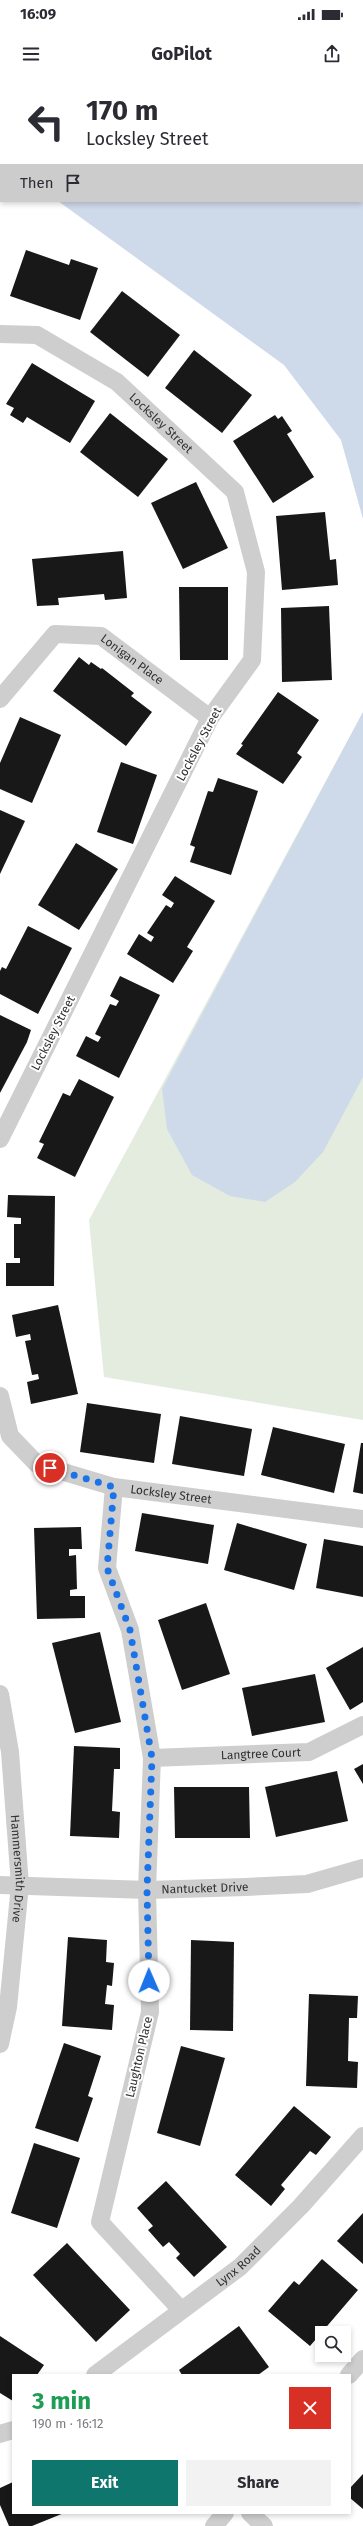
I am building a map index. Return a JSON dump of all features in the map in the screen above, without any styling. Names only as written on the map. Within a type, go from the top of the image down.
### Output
[{"type":"street","name":"Locksley Street","points":[[0,334],[37,335],[117,382],[235,492],[256,572],[252,660],[210,718],[0,1139]]},
{"type":"street","name":"Lonigan Place","points":[[0,699],[56,634],[101,636],[210,718]]},
{"type":"street","name":"Locksley Street","points":[[0,1396],[10,1436],[37,1464],[114,1487],[363,1519]]},
{"type":"street","name":"Laughton Place","points":[[114,1487],[107,1568],[130,1630],[152,1758],[147,1890],[150,2012],[100,2222],[181,2310]]},
{"type":"street","name":"Hammersmith Drive","points":[[0,1694],[10,1752],[20,1885],[8,2006],[0,2044]]},
{"type":"street","name":"Langtree Court","points":[[152,1758],[309,1752],[363,1725]]},
{"type":"street","name":"Nantucket Drive","points":[[0,1885],[147,1890],[307,1884],[363,1868]]},
{"type":"street","name":"Lynx Road","points":[[96,2374],[240,2267],[301,2206],[363,2136]]},
{"type":"street","points":[[350,2374],[363,2359]]},
{"type":"street","points":[[0,2434],[12,2430]]},
{"type":"street","points":[[214,2526],[224,2514]]},
{"type":"street","points":[[251,2514],[264,2526]]},
{"type":"shaded area","points":[[363,712],[363,1420],[104,1377],[89,1220]]},
{"type":"water","points":[[59,202],[363,202],[363,519],[341,440],[284,365]]},
{"type":"water","points":[[363,712],[363,1077],[323,1152],[295,1182],[265,1202],[230,1196],[192,1175],[167,1129],[162,1089]]},
{"type":"building","points":[[26,250],[69,265],[71,259],[98,268],[80,320],[10,296]]},
{"type":"building","points":[[122,291],[180,335],[148,377],[90,332]]},
{"type":"building","points":[[194,350],[252,395],[222,433],[165,388]]},
{"type":"building","points":[[32,363],[95,401],[70,443],[27,417],[23,423],[10,415],[14,408],[6,404]]},
{"type":"building","points":[[110,413],[168,459],[138,497],[80,452]]},
{"type":"building","points":[[275,415],[278,419],[282,416],[292,431],[287,434],[314,477],[273,503],[233,441]]},
{"type":"building","points":[[196,482],[228,548],[183,569],[151,503]]},
{"type":"building","points":[[325,512],[330,560],[336,559],[338,585],[282,590],[276,516]]},
{"type":"building","points":[[123,551],[127,598],[105,600],[104,594],[58,598],[59,605],[37,606],[32,559]]},
{"type":"building","points":[[179,587],[228,587],[228,660],[180,660]]},
{"type":"building","points":[[329,606],[332,680],[282,682],[281,608]]},
{"type":"building","points":[[79,657],[89,665],[91,662],[101,669],[102,668],[134,693],[131,696],[152,712],[126,746],[53,691]]},
{"type":"building","points":[[278,692],[319,720],[297,753],[302,757],[283,784],[236,754],[243,745],[241,744]]},
{"type":"building","points":[[20,717],[61,735],[32,803],[0,789],[0,763]]},
{"type":"building","points":[[121,762],[157,775],[133,844],[97,832]]},
{"type":"building","points":[[218,778],[258,791],[231,875],[190,862],[195,847],[190,845],[208,791],[213,792]]},
{"type":"building","points":[[0,810],[25,821],[0,874]]},
{"type":"building","points":[[76,843],[118,869],[79,930],[38,905]]},
{"type":"building","points":[[175,876],[215,901],[187,947],[193,951],[173,983],[127,954],[139,934],[151,942],[154,937],[147,933],[166,905],[171,908],[174,903],[162,895]]},
{"type":"building","points":[[28,926],[72,948],[38,1014],[0,994],[0,971],[2,967],[6,969]]},
{"type":"building","points":[[120,976],[160,995],[119,1078],[76,1056],[86,1036],[98,1042],[101,1037],[95,1034],[110,1004],[116,1006],[119,1001],[110,996]]},
{"type":"building","points":[[0,1015],[31,1030],[27,1042],[0,1093]]},
{"type":"building","points":[[79,1079],[114,1097],[75,1177],[37,1158],[44,1144],[39,1142],[63,1093],[70,1096]]},
{"type":"building","points":[[8,1195],[55,1196],[54,1286],[6,1286],[6,1263],[20,1263],[20,1258],[14,1258],[14,1224],[21,1224],[21,1218],[7,1217]]},
{"type":"building","points":[[58,1305],[78,1394],[31,1404],[27,1382],[39,1379],[38,1374],[32,1375],[25,1341],[31,1340],[30,1334],[16,1337],[12,1315]]},
{"type":"building","points":[[87,1403],[161,1414],[154,1463],[80,1452]]},
{"type":"building","points":[[180,1416],[252,1429],[244,1476],[172,1464]]},
{"type":"building","points":[[273,1427],[345,1444],[334,1493],[261,1475]]},
{"type":"building","points":[[361,1443],[363,1443],[363,1494],[353,1492]]},
{"type":"building","points":[[142,1513],[214,1525],[208,1564],[135,1551]]},
{"type":"building","points":[[237,1523],[307,1544],[294,1590],[224,1570]]},
{"type":"building","points":[[81,1527],[82,1549],[69,1549],[69,1556],[76,1555],[77,1589],[70,1590],[70,1596],[85,1596],[85,1618],[37,1619],[34,1528]]},
{"type":"building","points":[[324,1539],[363,1546],[363,1597],[316,1588]]},
{"type":"building","points":[[206,1603],[230,1674],[182,1690],[158,1620]]},
{"type":"building","points":[[100,1632],[121,1722],[75,1733],[52,1643]]},
{"type":"building","points":[[363,1647],[363,1702],[350,1710],[326,1668]]},
{"type":"building","points":[[315,1674],[325,1722],[252,1736],[242,1688]]},
{"type":"building","points":[[74,1746],[120,1748],[120,1769],[114,1769],[112,1811],[120,1812],[119,1838],[70,1836]]},
{"type":"building","points":[[363,1764],[363,1784],[354,1769]]},
{"type":"building","points":[[337,1771],[348,1821],[276,1837],[265,1787]]},
{"type":"building","points":[[174,1787],[249,1787],[250,1838],[175,1838]]},
{"type":"building","points":[[68,1937],[107,1940],[106,1962],[114,1963],[112,1986],[107,1985],[105,2004],[114,2005],[112,2030],[62,2026]]},
{"type":"building","points":[[191,1940],[234,1942],[233,2031],[190,2030]]},
{"type":"building","points":[[309,1994],[358,1996],[357,2018],[349,2018],[348,2061],[358,2062],[357,2088],[306,2086]]},
{"type":"building","points":[[64,2043],[101,2056],[88,2096],[93,2098],[78,2142],[35,2128]]},
{"type":"building","points":[[181,2046],[225,2058],[200,2146],[157,2133]]},
{"type":"building","points":[[294,2106],[331,2137],[316,2155],[310,2151],[281,2185],[285,2189],[271,2206],[235,2175]]},
{"type":"building","points":[[34,2143],[80,2158],[57,2228],[11,2213]]},
{"type":"building","points":[[166,2181],[227,2247],[194,2277],[176,2258],[180,2254],[169,2242],[163,2247],[148,2230],[153,2226],[137,2208]]},
{"type":"building","points":[[363,2213],[363,2264],[337,2241]]},
{"type":"building","points":[[67,2243],[130,2310],[96,2342],[33,2275]]},
{"type":"building","points":[[322,2259],[358,2290],[327,2326],[315,2326],[315,2340],[310,2346],[268,2311],[294,2281],[299,2285]]},
{"type":"building","points":[[239,2326],[269,2367],[259,2374],[181,2374],[179,2370]]},
{"type":"building","points":[[0,2336],[44,2365],[38,2374],[12,2374],[12,2400],[0,2393]]},
{"type":"building","points":[[363,2474],[363,2509],[351,2499],[351,2487]]},
{"type":"building","points":[[12,2482],[12,2514],[62,2514],[32,2526],[9,2526],[0,2505],[0,2488]]},
{"type":"route","points":[[50,1468],[114,1487],[107,1568],[130,1630],[152,1758],[147,1890],[149,1981]]}]
